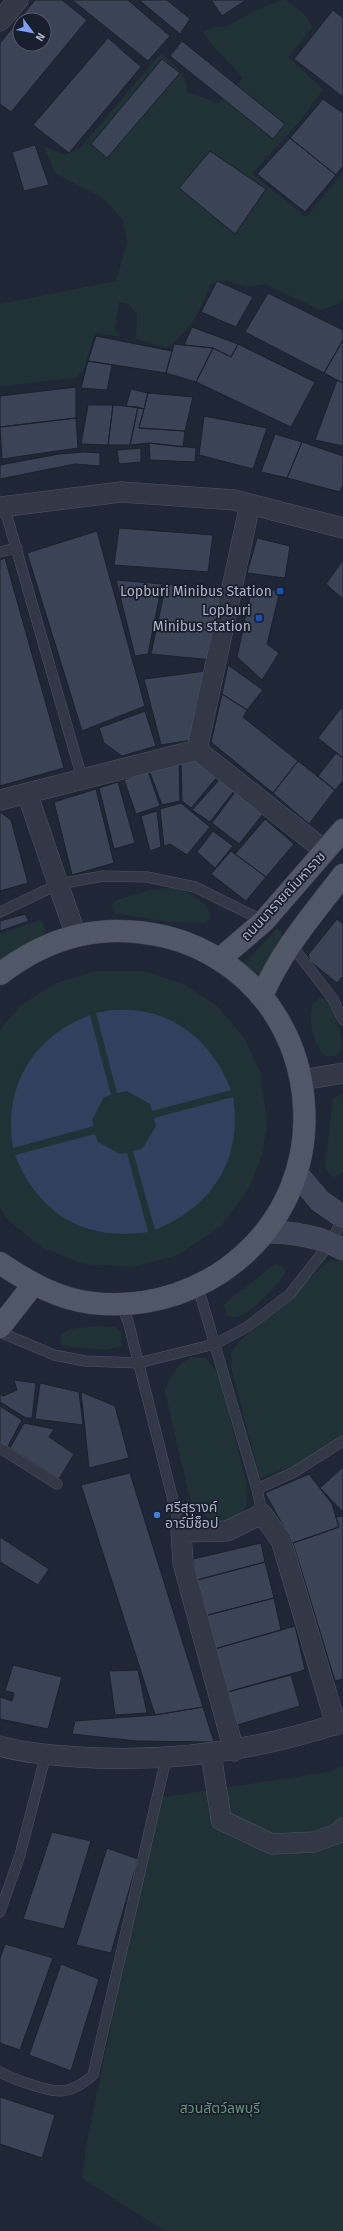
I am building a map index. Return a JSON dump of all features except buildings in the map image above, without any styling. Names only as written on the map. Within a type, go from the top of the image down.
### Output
[{"type":"main road","name":"ถนนนารายณ์มหาราช","points":[[220,959],[264,921],[343,830]]},
{"type":"main road","points":[[262,996],[272,971],[290,943],[343,875]]},
{"type":"main road","points":[[0,974],[22,957],[58,940],[99,931],[141,931],[182,940],[220,959],[243,976],[262,996],[284,1029],[294,1050],[302,1080],[306,1127],[297,1174],[284,1204],[267,1232],[235,1263],[198,1287],[161,1300],[121,1305],[91,1303],[68,1298],[33,1285],[0,1264]]},
{"type":"main road","points":[[297,1174],[320,1201],[343,1217]]},
{"type":"main road","points":[[267,1232],[298,1233],[337,1246]]},
{"type":"main road","points":[[0,1327],[33,1285]]},
{"type":"street","points":[[0,21],[18,0]]},
{"type":"street","points":[[2,506],[121,492],[234,500],[343,528]]},
{"type":"street","points":[[197,750],[250,504]]},
{"type":"street","points":[[0,800],[197,750]]},
{"type":"street","points":[[197,750],[325,851]]},
{"type":"street","points":[[27,793],[76,936]]},
{"type":"street","points":[[302,1080],[343,1073]]},
{"type":"street","points":[[0,1746],[46,1754],[119,1760],[166,1759],[212,1754],[279,1742],[339,1723],[281,1540],[262,1514],[227,1531],[181,1532],[183,1563],[234,1750]]},
{"type":"street","points":[[212,1754],[213,1776],[218,1796],[221,1820],[272,1844],[314,1842],[340,1832],[343,1828]]},
{"type":"lane","points":[[2,506],[17,548],[82,778]]},
{"type":"lane","points":[[0,552],[17,548]]},
{"type":"lane","points":[[0,912],[59,884],[103,876],[147,877],[174,881],[195,887],[264,921]]},
{"type":"lane","points":[[290,943],[333,999],[343,1020]]},
{"type":"lane","points":[[0,1332],[54,1354],[85,1361],[138,1363],[215,1344],[248,1327],[290,1294],[337,1246],[343,1217]]},
{"type":"lane","points":[[198,1287],[257,1489],[262,1514]]},
{"type":"lane","points":[[121,1305],[128,1320],[181,1532]]},
{"type":"lane","points":[[257,1489],[294,1472],[343,1441]]},
{"type":"lane","points":[[0,1448],[57,1484]]},
{"type":"lane","points":[[0,1912],[20,1855],[46,1754]]},
{"type":"lane","points":[[0,2072],[14,2079],[60,2091],[81,2086],[93,2075],[166,1759]]},
{"type":"green space","points":[[282,0],[286,0],[306,16],[312,27],[289,57],[323,90],[299,122],[252,174],[306,217],[343,172],[343,299],[338,304],[320,310],[265,284],[245,287],[226,280],[211,284],[194,319],[183,333],[167,348],[136,339],[137,314],[128,304],[119,302],[115,328],[118,336],[95,333],[83,371],[75,378],[0,386],[0,304],[116,281],[127,243],[123,220],[103,198],[56,174],[43,146],[65,155],[80,148],[161,53],[183,74],[188,92],[218,103],[243,78],[212,45],[203,32],[217,26],[225,27],[258,9]]},
{"type":"green space","points":[[173,888],[191,894],[202,902],[209,911],[211,917],[205,923],[168,922],[114,913],[112,907],[114,901],[151,890]]},
{"type":"green space","points":[[40,920],[43,921],[45,932],[39,939],[17,949],[0,961],[0,934]]},
{"type":"green space","points":[[276,929],[282,931],[282,940],[263,974],[248,971],[246,962]]},
{"type":"green space","points":[[96,971],[144,971],[183,984],[217,1006],[245,1039],[260,1072],[267,1124],[262,1155],[249,1188],[221,1226],[178,1255],[134,1267],[84,1264],[43,1248],[9,1221],[0,1208],[0,1030],[20,1006],[56,983]]},
{"type":"green space","points":[[320,998],[330,1000],[342,1039],[342,1049],[335,1056],[325,1056],[317,1044],[312,1031],[311,1017],[313,1003]]},
{"type":"green space","points":[[343,1093],[343,1172],[336,1177],[331,1176],[325,1167],[333,1099]]},
{"type":"green space","points":[[330,1260],[343,1261],[343,1434],[293,1466],[260,1478],[231,1367],[232,1351],[241,1340]]},
{"type":"green space","points":[[275,1264],[283,1266],[285,1272],[271,1291],[249,1311],[242,1315],[234,1317],[227,1316],[224,1305],[233,1296],[251,1284]]},
{"type":"green space","points":[[96,1326],[115,1327],[121,1332],[121,1346],[107,1350],[63,1346],[60,1342],[61,1335],[69,1329]]},
{"type":"green space","points":[[191,1357],[205,1358],[220,1375],[246,1484],[247,1505],[237,1520],[215,1523],[191,1504],[165,1391],[174,1372],[181,1364]]},
{"type":"green space","name":"สวนสัตว์ลพบุรี","points":[[343,1766],[343,2231],[165,2231],[83,2179],[86,2148],[157,1798],[329,1772]]},
{"type":"water","points":[[112,1010],[133,1010],[156,1014],[171,1020],[184,1028],[207,1049],[217,1062],[225,1075],[231,1090],[152,1111],[150,1104],[127,1091],[117,1093],[96,1013]]},
{"type":"water","points":[[90,1015],[111,1095],[104,1097],[92,1120],[94,1126],[13,1148],[11,1126],[13,1105],[18,1085],[26,1067],[52,1036]]},
{"type":"water","points":[[233,1097],[235,1120],[233,1141],[228,1161],[219,1178],[207,1194],[193,1208],[175,1220],[155,1230],[133,1151],[143,1148],[156,1126],[154,1118]]},
{"type":"water","points":[[95,1134],[98,1142],[120,1154],[127,1153],[148,1232],[125,1234],[104,1232],[85,1228],[67,1219],[51,1208],[37,1193],[25,1176],[15,1155]]},
{"type":"place","name":"Lopburi Minibus Station","points":[[280,591]]},
{"type":"place","name":"Lopburi Minibus station","points":[[259,618]]},
{"type":"place","name":"ศรีสุรางค์ อาร์มี่ช็อป","points":[[157,1515]]}]
